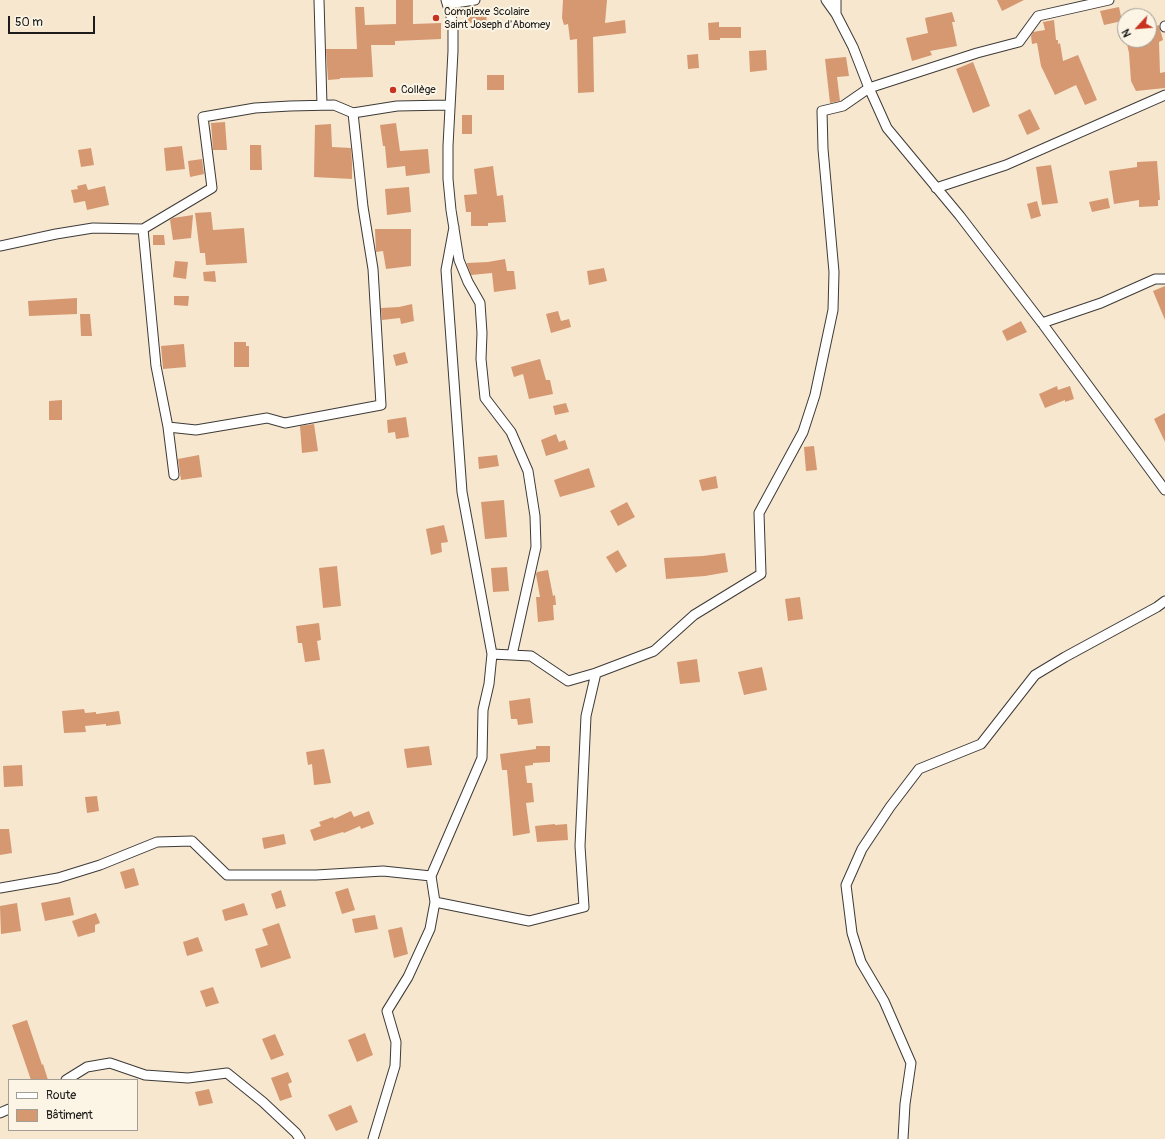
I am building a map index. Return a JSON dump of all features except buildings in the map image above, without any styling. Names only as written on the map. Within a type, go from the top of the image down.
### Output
[{"type":"street","points":[[319,0],[322,105]]},
{"type":"street","points":[[475,0],[447,2],[453,23],[449,105],[448,179],[459,260],[468,282],[480,303],[485,398],[510,432],[528,471],[536,516],[536,547],[512,655]]},
{"type":"street","points":[[826,0],[836,14],[853,47],[887,128],[960,216],[1042,322],[1165,490]]},
{"type":"street","points":[[836,0],[836,14]]},
{"type":"street","points":[[492,654],[531,656],[568,681],[596,673],[654,651],[694,615],[761,574],[759,513],[803,432],[815,395],[832,310],[834,272],[823,149],[822,111],[843,106],[869,88],[977,53],[1019,42],[1038,16],[1109,0]]},
{"type":"street","points":[[936,188],[1006,165],[1165,96]]},
{"type":"street","points":[[0,246],[93,228],[143,229],[212,188],[203,117],[255,108],[334,105],[353,113],[397,106],[449,105]]},
{"type":"street","points":[[168,427],[196,430],[266,418],[284,423],[381,405],[373,269],[363,208],[353,113]]},
{"type":"street","points":[[373,1139],[395,1066],[396,1042],[387,1011],[408,977],[430,929],[436,902],[431,876],[482,758],[483,710],[489,684],[492,654],[462,492],[446,270],[454,227]]},
{"type":"street","points":[[143,229],[156,366],[168,427],[174,475]]},
{"type":"street","points":[[1042,322],[1101,303],[1155,279],[1165,279]]},
{"type":"street","points":[[903,1139],[905,1104],[911,1063],[884,1001],[862,962],[852,933],[846,885],[862,849],[890,807],[919,768],[981,744],[1035,675],[1157,607],[1165,601]]},
{"type":"street","points":[[436,902],[529,921],[584,907],[580,846],[586,716],[596,673]]},
{"type":"street","points":[[0,888],[58,878],[100,865],[157,842],[192,841],[227,875],[316,876],[383,871],[431,876]]},
{"type":"street","points":[[68,1079],[87,1067],[110,1063],[145,1075],[188,1078],[227,1073],[264,1102],[296,1133],[300,1139]]},
{"type":"place","name":"Complexe Scolaire Saint Joseph d'Abomey","points":[[436,18]]},
{"type":"place","name":"Collège","points":[[393,90]]}]
